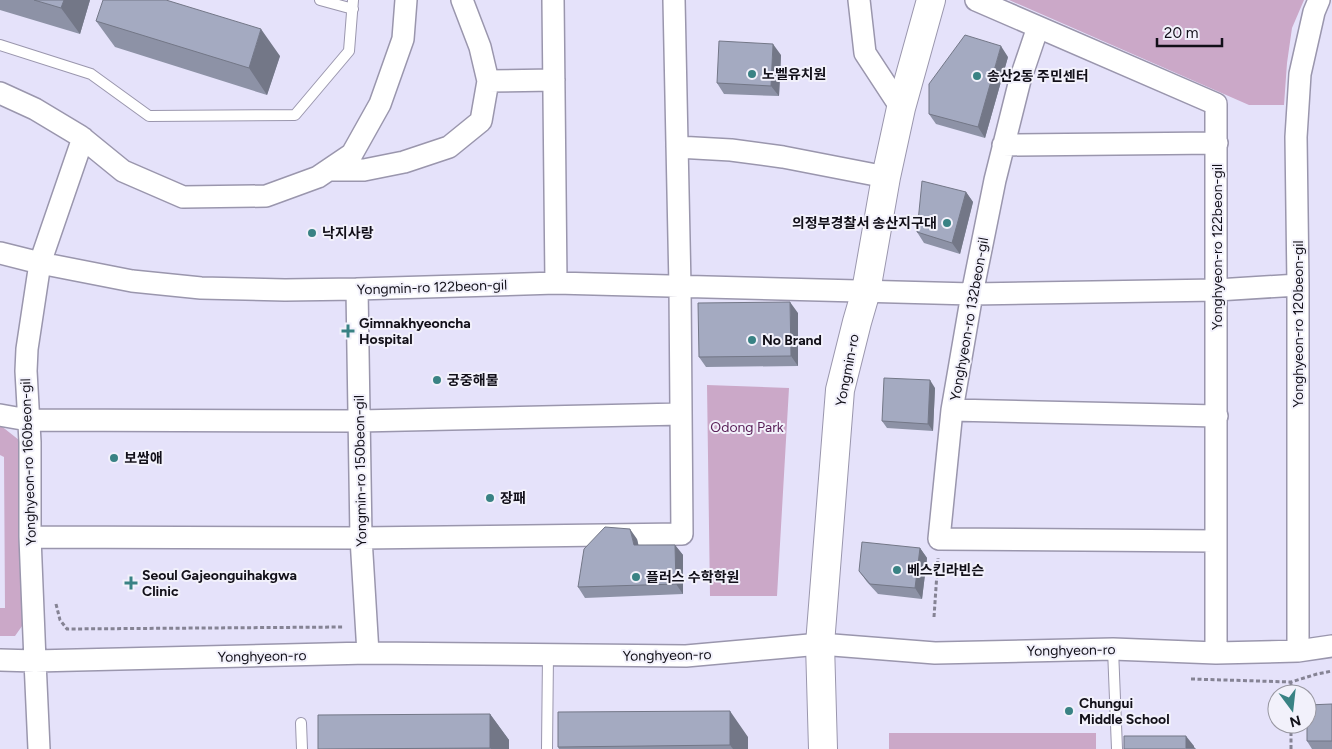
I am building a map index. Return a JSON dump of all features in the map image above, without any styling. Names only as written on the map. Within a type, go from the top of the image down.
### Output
[{"type":"main road","name":"Yongmin-ro","points":[[823,749],[820,644],[840,390],[866,291],[886,177],[901,108],[931,0]]},
{"type":"street","points":[[0,93],[35,109],[83,138],[123,171],[183,197],[266,196],[318,178],[352,154],[380,104],[403,40],[406,0]]},
{"type":"street","points":[[329,170],[364,170],[404,162],[449,147],[481,121],[488,81],[480,47],[462,0]]},
{"type":"street","points":[[554,0],[556,283]]},
{"type":"street","points":[[30,537],[361,538],[682,534],[680,287],[674,0]]},
{"type":"street","points":[[859,0],[865,54],[901,108]]},
{"type":"street","name":"Yonghyeon-ro 122beon-gil","points":[[976,0],[1216,104],[1216,653]]},
{"type":"street","name":"Yonghyeon-ro 120beon-gil","points":[[1298,651],[1296,137],[1300,74],[1314,12],[1319,0]]},
{"type":"street","name":"Yonghyeon-ro 132beon-gil","points":[[939,539],[952,410],[972,294],[1003,145],[1020,80],[1038,27]]},
{"type":"street","points":[[488,81],[554,80]]},
{"type":"street","name":"Yonghyeon-ro 160beon-gil","points":[[39,749],[30,537],[27,349],[40,263],[83,138]]},
{"type":"street","points":[[1003,145],[1217,143]]},
{"type":"street","points":[[677,147],[731,150],[783,157],[886,177]]},
{"type":"street","name":"Yongmin-ro 122beon-gil","points":[[0,253],[132,281],[201,288],[357,289],[556,283],[972,294],[1216,290],[1298,286]]},
{"type":"street","name":"Yongmin-ro 150beon-gil","points":[[357,289],[361,538],[368,653]]},
{"type":"street","points":[[952,410],[1217,416]]},
{"type":"street","points":[[0,415],[28,420],[359,421],[681,414]]},
{"type":"street","points":[[939,539],[1215,541]]},
{"type":"street","name":"Yonghyeon-ro","points":[[0,660],[35,661],[368,653],[686,656],[820,644],[936,653],[1113,649],[1216,653],[1298,651],[1332,646]]},
{"type":"lane","points":[[0,45],[91,74],[149,116],[296,115],[349,51],[353,5],[320,0]]},
{"type":"lane","points":[[1113,649],[1117,749]]},
{"type":"lane","points":[[547,749],[548,655]]},
{"type":"lane","points":[[301,723],[302,749]]},
{"type":"path","points":[[934,617],[939,539]]},
{"type":"path","points":[[56,604],[60,620],[67,629],[344,627]]},
{"type":"path","points":[[1191,680],[1291,682],[1332,671]]},
{"type":"path","points":[[1290,749],[1291,734]]},
{"type":"green space","points":[[1009,0],[1304,0],[1292,28],[1284,105],[1249,105]]},
{"type":"green space","name":"Odong Park","points":[[707,385],[789,388],[777,596],[710,596]]},
{"type":"green space","points":[[0,425],[24,444],[27,619],[15,636],[0,636],[0,608],[5,608],[4,457],[0,455]]},
{"type":"green space","points":[[889,733],[1096,733],[1096,749],[889,749]]},
{"type":"building","points":[[34,0],[64,0],[61,8]]},
{"type":"building","points":[[103,0],[166,0],[261,29],[249,68],[96,21]]},
{"type":"building","name":"송산2동 주민센터","points":[[965,35],[1001,46],[978,127],[929,114],[929,84]]},
{"type":"building","name":"노벨유치원","points":[[719,41],[773,44],[771,86],[717,83]]},
{"type":"building","name":"의정부경찰서 송산지구대","points":[[922,181],[966,192],[952,243],[917,232]]},
{"type":"building","name":"No Brand","points":[[790,302],[791,356],[699,357],[698,303]]},
{"type":"building","points":[[884,378],[930,380],[928,424],[882,421]]},
{"type":"building","name":"플러스 수학학원","points":[[605,527],[630,529],[634,545],[675,545],[676,584],[578,587],[584,549]]},
{"type":"building","name":"베스킨라빈슨","points":[[862,542],[920,548],[915,588],[870,584],[859,571]]},
{"type":"building","points":[[1332,704],[1332,741],[1307,741],[1307,734],[1317,734],[1317,705]]},
{"type":"building","points":[[730,711],[730,745],[558,747],[558,712]]},
{"type":"building","points":[[490,714],[490,748],[318,749],[318,715]]},
{"type":"building","points":[[1124,736],[1186,736],[1186,748],[1195,749],[1124,749]]},
{"type":"place","name":"노벨유치원","points":[[752,74]]},
{"type":"place","name":"송산2동 주민센터","points":[[977,76]]},
{"type":"place","name":"의정부경찰서 송산지구대","points":[[947,223]]},
{"type":"place","name":"낙지사랑","points":[[312,233]]},
{"type":"place","name":"Gimnakhyeoncha Hospital","points":[[348,331]]},
{"type":"place","name":"No Brand","points":[[752,340]]},
{"type":"place","name":"궁중해물","points":[[437,380]]},
{"type":"place","name":"보쌈애","points":[[114,458]]},
{"type":"place","name":"장패","points":[[490,498]]},
{"type":"place","name":"베스킨라빈슨","points":[[897,570]]},
{"type":"place","name":"플러스 수학학원","points":[[636,577]]},
{"type":"place","name":"Seoul Gajeonguihakgwa Clinic","points":[[131,583]]},
{"type":"place","name":"Chungui Middle School","points":[[1069,711]]}]
